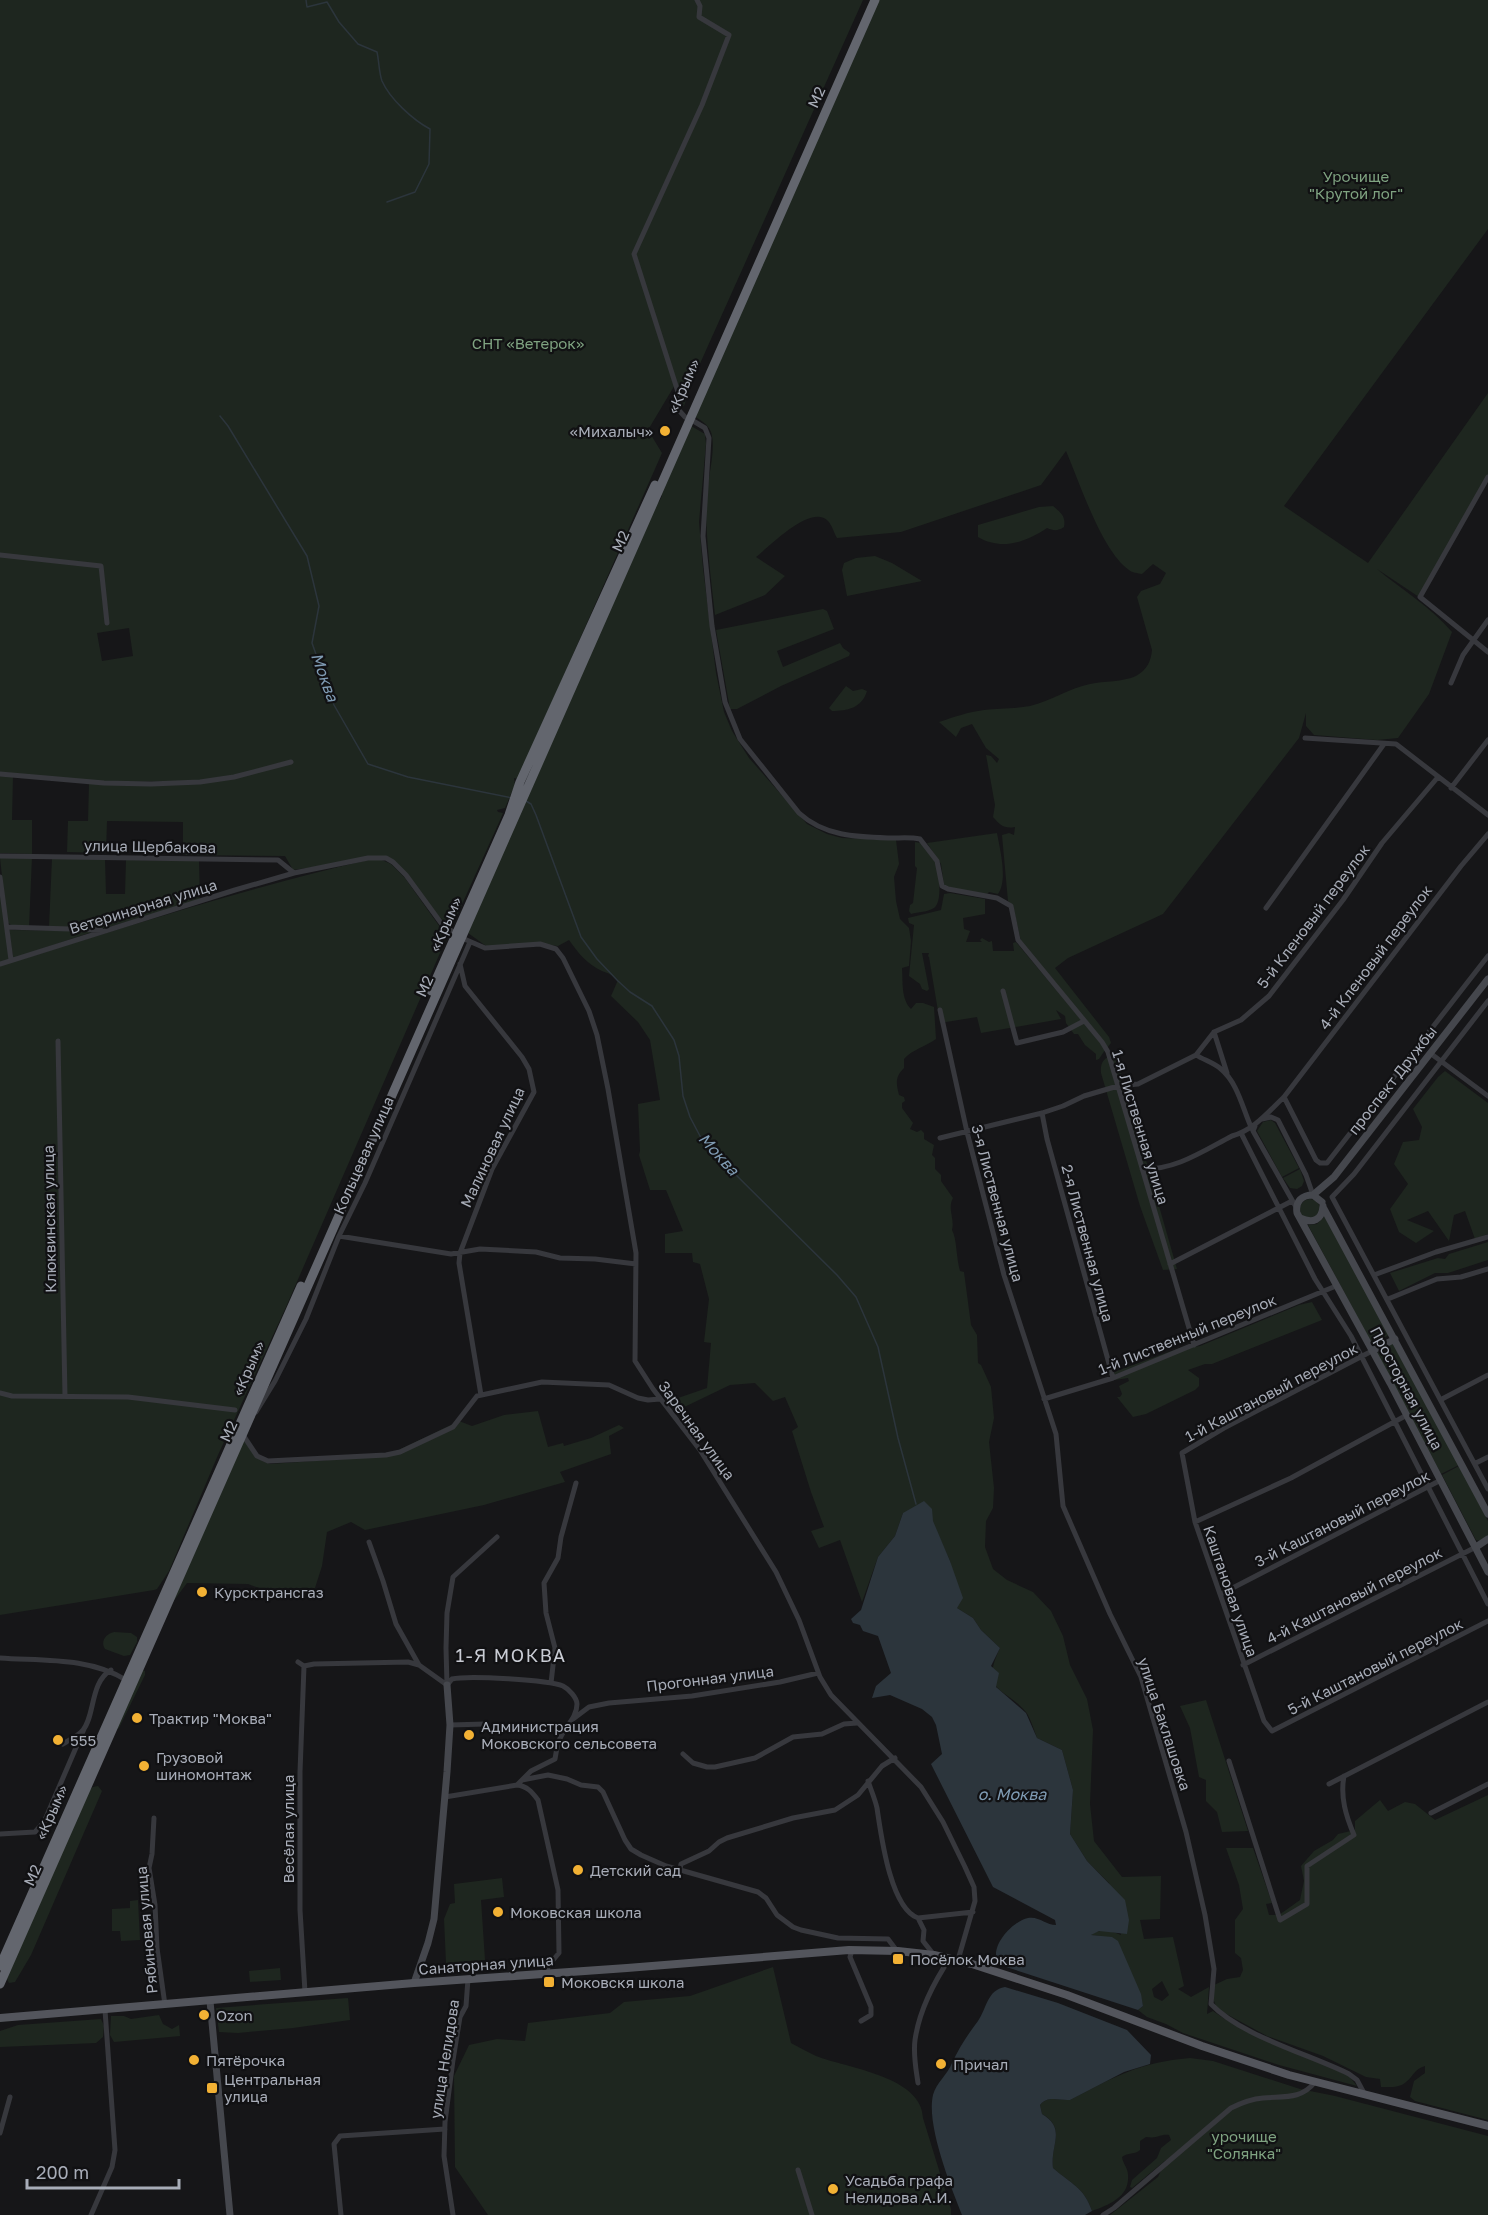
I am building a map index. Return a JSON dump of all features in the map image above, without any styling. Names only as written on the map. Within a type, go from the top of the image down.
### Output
[{"type":"highway","name":"«Крым»","points":[[0,1966],[508,815],[520,782],[688,418],[870,0]]},
{"type":"highway","name":"М2","points":[[0,1984],[143,1666],[463,938],[688,418],[875,0]]},
{"type":"main road","name":"проспект Дружбы","points":[[1314,1195],[1334,1177],[1488,979]]},
{"type":"main road","points":[[1323,1205],[1314,1195],[1305,1195],[1294,1204],[1300,1218],[1308,1222],[1316,1221],[1322,1215],[1323,1205],[1321,1192],[1326,1185]]},
{"type":"main road","name":"Просторная улица","points":[[1323,1205],[1488,1514]]},
{"type":"main road","name":"Просторная улица","points":[[1300,1218],[1407,1415],[1488,1572]]},
{"type":"main road","points":[[1372,1351],[1395,1339]]},
{"type":"main road","points":[[1476,1547],[1488,1539]]},
{"type":"main road","points":[[414,1983],[434,1918],[450,1725],[447,1685]]},
{"type":"main road","name":"Санаторная улица","points":[[2,2017],[852,1950],[898,1951],[934,1955],[972,1964],[1067,1995],[1246,2061],[1315,2082],[1488,2126]]},
{"type":"main road","points":[[210,2001],[230,2215]]},
{"type":"street","points":[[688,418],[675,406],[678,392],[634,254],[702,105],[729,35],[699,17],[700,6],[697,0]]},
{"type":"street","name":"1-я Лиственная улица","points":[[688,418],[705,428],[709,438],[703,520],[708,581],[719,676],[725,702],[740,739],[799,813],[808,821],[828,831],[855,837],[920,839],[937,861],[942,886],[997,898],[1011,906],[1018,940],[1108,1052],[1194,1345]]},
{"type":"street","points":[[1488,477],[1420,597],[1488,652]]},
{"type":"street","points":[[0,555],[101,566],[107,623]]},
{"type":"street","points":[[1451,683],[1463,655],[1488,620]]},
{"type":"street","points":[[1305,738],[1396,744],[1488,815]]},
{"type":"street","points":[[1451,788],[1488,740]]},
{"type":"street","points":[[1266,908],[1384,744]]},
{"type":"street","points":[[0,774],[104,783],[180,783],[234,777],[291,762]]},
{"type":"street","name":"5-й Кленовый переулок","points":[[1196,1055],[1214,1032],[1241,1020],[1269,996],[1343,900],[1382,843],[1438,777]]},
{"type":"street","name":"4-й Кленовый переулок","points":[[1252,1129],[1284,1097],[1488,834]]},
{"type":"street","name":"улица Щербакова","points":[[0,856],[278,860],[294,873]]},
{"type":"street","name":"Ветеринарная улица","points":[[0,964],[294,873],[368,858],[386,858],[393,862],[406,875],[444,927],[463,938]]},
{"type":"street","points":[[0,877],[11,960]]},
{"type":"street","points":[[6,927],[106,930]]},
{"type":"street","name":"Кольцевая улица","points":[[463,938],[460,964],[365,1184],[339,1236],[451,1254],[480,1249],[536,1251],[560,1258],[636,1264]]},
{"type":"street","name":"Заречная улица","points":[[463,938],[485,948],[548,945],[556,949],[563,958],[589,1011],[597,1035],[636,1253],[635,1360],[660,1399],[700,1450],[776,1572],[799,1620],[818,1672],[831,1695],[921,1787],[943,1822],[974,1887],[973,1912],[954,1959],[932,1991],[919,2021],[915,2041],[918,2083]]},
{"type":"street","points":[[1284,1097],[1316,1160],[1320,1163],[1327,1162],[1488,956]]},
{"type":"street","name":"Малиновая улица","points":[[460,964],[465,986],[526,1063],[534,1092],[492,1169],[460,1253],[459,1263],[481,1395]]},
{"type":"street","points":[[1003,991],[1017,1043],[1063,1032],[1084,1021]]},
{"type":"street","points":[[1332,1197],[1354,1174],[1488,1001]]},
{"type":"street","name":"3-я Лиственная улица","points":[[940,1010],[967,1132],[1004,1275],[1053,1426]]},
{"type":"street","points":[[1214,1032],[1227,1075]]},
{"type":"street","name":"Клюквинская улица","points":[[58,1041],[65,1396]]},
{"type":"street","points":[[1430,1053],[1488,1096]]},
{"type":"street","points":[[940,1138],[1042,1113],[1084,1096],[1118,1086],[1147,1081],[1196,1055],[1221,1069],[1233,1083],[1252,1129],[1294,1204],[1170,1264]]},
{"type":"street","name":"2-я Лиственная улица","points":[[1042,1113],[1047,1139],[1113,1378]]},
{"type":"street","points":[[1142,1169],[1174,1166],[1252,1129],[1262,1119],[1271,1117],[1278,1120],[1314,1195]]},
{"type":"street","points":[[1241,1133],[1322,1292],[1351,1336],[1488,1604]]},
{"type":"street","points":[[1326,1185],[1488,1489]]},
{"type":"street","points":[[251,1417],[262,1403],[306,1319],[339,1236]]},
{"type":"street","points":[[1374,1275],[1436,1252],[1488,1237]]},
{"type":"street","points":[[1388,1299],[1437,1279],[1461,1277],[1488,1269]]},
{"type":"street","name":"1-й Лиственный переулок","points":[[1044,1400],[1113,1378],[1336,1286]]},
{"type":"street","points":[[1395,1339],[1406,1333]]},
{"type":"street","name":"1-й Каштановый переулок","points":[[1182,1453],[1224,1428],[1372,1351]]},
{"type":"street","points":[[1442,1399],[1488,1375]]},
{"type":"street","points":[[243,1435],[257,1456],[268,1461],[386,1455],[400,1452],[453,1427],[473,1401],[481,1395],[542,1382],[609,1385],[638,1398],[660,1399]]},
{"type":"street","points":[[0,1393],[12,1396],[128,1397],[235,1410]]},
{"type":"street","points":[[1195,1522],[1292,1478],[1407,1415]]},
{"type":"street","name":"улица Баклашовка","points":[[1053,1426],[1063,1506],[1110,1614],[1141,1677],[1186,1832],[1205,1915],[1214,1969],[1211,2004],[1220,2013],[1264,2038],[1349,2074],[1357,2080],[1365,2095]]},
{"type":"street","name":"Каштановая улица","points":[[1182,1453],[1195,1522],[1263,1721],[1272,1731]]},
{"type":"street","points":[[1476,1463],[1488,1457]]},
{"type":"street","name":"3-й Каштановый переулок","points":[[1221,1593],[1441,1480]]},
{"type":"street","points":[[550,1683],[555,1648],[546,1613],[544,1583],[558,1558],[561,1537],[576,1483]]},
{"type":"street","points":[[447,1685],[447,1613],[453,1577],[497,1537]]},
{"type":"street","points":[[369,1542],[396,1624],[419,1665]]},
{"type":"street","name":"4-й Каштановый переулок","points":[[1243,1665],[1476,1547]]},
{"type":"street","name":"5-й Каштановый переулок","points":[[1272,1731],[1488,1621]]},
{"type":"street","points":[[0,1658],[89,1665],[111,1670],[126,1680]]},
{"type":"street","points":[[298,1662],[304,1666],[408,1662],[419,1665],[447,1685]]},
{"type":"street","name":"Весёлая улица","points":[[304,1666],[300,1772],[300,1910],[305,1992]]},
{"type":"street","points":[[0,1834],[35,1832],[44,1822],[84,1729],[96,1692],[105,1674],[111,1670]]},
{"type":"street","name":"Прогонная улица","points":[[573,1719],[589,1707],[609,1703],[692,1696],[780,1682],[818,1672]]},
{"type":"street","points":[[447,1685],[452,1678],[470,1677],[550,1683],[565,1687],[576,1699],[577,1706],[573,1719],[559,1740],[555,1759],[531,1770],[517,1785]]},
{"type":"street","points":[[1329,1784],[1488,1702]]},
{"type":"street","points":[[683,1754],[693,1764],[716,1767],[755,1758],[793,1737],[822,1734],[844,1725],[858,1723]]},
{"type":"street","points":[[450,1725],[485,1724]]},
{"type":"street","points":[[63,1744],[84,1729]]},
{"type":"street","points":[[680,1869],[681,1863],[709,1851],[727,1838],[793,1818],[836,1810],[858,1795],[882,1766],[895,1758]]},
{"type":"street","points":[[1229,1761],[1280,1920],[1307,1904],[1307,1866],[1354,1835],[1343,1801],[1344,1776]]},
{"type":"street","points":[[522,1780],[548,1775],[581,1785],[595,1786],[603,1792],[625,1840],[631,1848],[649,1860],[758,1892],[766,1898],[777,1915],[793,1927],[838,1938],[888,1939],[898,1951]]},
{"type":"street","points":[[868,1781],[897,1892],[912,1916],[918,1918],[973,1912]]},
{"type":"street","points":[[1431,1813],[1488,1784]]},
{"type":"street","points":[[445,1797],[517,1785],[532,1791],[538,1800],[558,1890],[559,1953],[548,1966],[547,1974]]},
{"type":"street","name":"Рябиновая улица","points":[[154,1818],[149,1868],[165,2005]]},
{"type":"street","points":[[918,1918],[924,1930],[923,1941],[934,1955]]},
{"type":"street","points":[[852,1950],[850,1957],[871,2007],[871,2015],[861,2021]]},
{"type":"street","name":"улица Нелидова","points":[[453,2215],[444,2156],[445,2128],[453,2060],[460,2017],[466,2006],[468,1979]]},
{"type":"street","points":[[91,2215],[112,2167],[115,2150],[105,2010]]},
{"type":"street","points":[[1103,2215],[1231,2108],[1252,2100],[1297,2096],[1305,2093],[1315,2082]]},
{"type":"street","points":[[0,2133],[10,2097]]},
{"type":"street","points":[[341,2215],[334,2144],[340,2136],[445,2128]]},
{"type":"street","points":[[798,2170],[812,2215]]},
{"type":"green space","name":"СНТ «Ветерок»","points":[[0,0],[863,0],[694,377],[684,406],[678,407],[676,383],[648,430],[662,453],[518,779],[514,778],[515,785],[505,808],[497,810],[503,813],[501,818],[451,925],[444,922],[387,857],[293,870],[285,856],[183,855],[183,822],[107,821],[106,853],[67,852],[68,821],[88,821],[89,783],[200,781],[107,782],[0,772]],"holes":[[[129,628],[133,656],[102,661],[97,633]]]},
{"type":"green space","name":"Урочище \"Крутой лог\"","points":[[877,0],[1488,0],[1488,229],[1284,506],[1368,563],[1488,393],[1488,475],[1419,597],[1377,569],[1425,606],[1452,632],[1429,694],[1398,738],[1377,740],[1314,735],[1306,726],[1306,713],[1299,738],[1163,914],[1068,958],[1055,968],[1109,1037],[1111,1043],[1107,1048],[1021,942],[1013,906],[1008,901],[1002,835],[1009,833],[1014,835],[1015,827],[1002,826],[993,817],[995,805],[986,755],[991,756],[997,763],[999,759],[986,748],[972,724],[961,728],[956,737],[939,722],[978,711],[1030,706],[1082,686],[1131,678],[1146,668],[1152,650],[1137,597],[1141,591],[1160,584],[1166,573],[1153,564],[1142,574],[1133,572],[1119,560],[1100,532],[1066,451],[1041,485],[901,532],[837,538],[828,521],[821,517],[801,522],[790,528],[756,557],[785,576],[765,595],[715,615],[706,505],[713,439],[704,422],[694,416]]},
{"type":"green space","points":[[691,426],[705,434],[699,522],[716,673],[724,712],[732,731],[749,758],[807,824],[827,834],[842,838],[896,840],[899,864],[894,877],[896,901],[900,919],[909,928],[911,941],[909,966],[902,968],[904,995],[911,1009],[916,1003],[934,1007],[936,1039],[904,1059],[904,1068],[898,1077],[897,1087],[899,1095],[904,1097],[905,1101],[902,1103],[902,1108],[913,1123],[910,1129],[917,1132],[921,1130],[924,1133],[924,1139],[934,1145],[932,1155],[935,1158],[935,1169],[941,1175],[941,1181],[953,1198],[951,1202],[952,1230],[960,1271],[964,1272],[971,1325],[977,1335],[978,1363],[991,1387],[994,1418],[989,1442],[994,1488],[993,1508],[986,1521],[985,1547],[993,1569],[1007,1580],[1033,1592],[1051,1611],[1063,1636],[1070,1665],[1087,1699],[1093,1730],[1090,1804],[1094,1841],[1122,1877],[1161,1876],[1160,1919],[1140,1920],[1144,1939],[1173,1937],[1184,1986],[1178,1989],[1191,1997],[1209,1987],[1207,2014],[1213,2011],[1228,2021],[1349,2076],[1357,2086],[1279,2065],[1183,2033],[1147,2017],[1138,2010],[1143,2006],[1132,1978],[1101,1936],[1091,1935],[1109,1931],[1121,1935],[1109,1883],[1087,1861],[1070,1834],[1073,1790],[1062,1750],[1037,1738],[1026,1712],[993,1681],[994,1663],[1000,1648],[981,1630],[973,1618],[957,1608],[950,1561],[932,1521],[903,1513],[895,1536],[878,1557],[862,1602],[840,1540],[819,1548],[811,1531],[824,1527],[792,1431],[798,1427],[785,1397],[773,1401],[755,1383],[730,1385],[676,1411],[672,1403],[678,1398],[707,1388],[711,1343],[704,1342],[709,1299],[700,1264],[693,1262],[692,1253],[665,1253],[665,1234],[683,1231],[666,1190],[650,1190],[639,1155],[638,1104],[660,1100],[650,1040],[638,1022],[611,996],[618,980],[587,962],[569,940],[558,946],[540,944],[486,946],[468,933],[651,506],[659,502],[662,496],[659,489]],"holes":[[[1162,1981],[1169,1995],[1162,2001],[1154,1997],[1152,1989]]]},
{"type":"green space","points":[[1053,506],[1064,517],[1064,527],[1060,529],[1047,528],[1022,541],[1005,544],[978,537],[978,525],[1039,507]]},
{"type":"green space","points":[[875,556],[892,563],[922,581],[847,596],[842,570],[844,563],[856,558]]},
{"type":"green space","points":[[823,609],[827,611],[834,629],[777,651],[783,667],[840,643],[850,653],[849,656],[781,686],[737,709],[730,709],[716,630]]},
{"type":"green space","points":[[846,686],[853,691],[862,689],[867,691],[865,697],[858,705],[832,711],[829,708]]},
{"type":"green space","points":[[0,775],[13,776],[12,820],[32,820],[32,854],[0,853]]},
{"type":"green space","points":[[997,833],[1003,873],[998,894],[948,888],[944,885],[941,864],[927,843]]},
{"type":"green space","points":[[915,842],[921,843],[935,862],[939,879],[939,900],[934,908],[911,914],[909,911],[913,903],[917,868],[915,866]]},
{"type":"green space","points":[[32,857],[29,928],[14,927],[7,922],[0,858]]},
{"type":"green space","points":[[52,858],[105,859],[106,894],[125,894],[126,860],[199,861],[200,900],[106,928],[49,927]]},
{"type":"green space","points":[[368,860],[382,860],[391,864],[405,878],[447,937],[169,1571],[154,1590],[0,1615],[0,966],[229,896]]},
{"type":"green space","points":[[0,888],[10,959],[0,963]]},
{"type":"green space","points":[[944,894],[985,899],[985,914],[963,918],[964,929],[970,931],[966,942],[982,942],[980,940],[982,938],[989,942],[992,941],[993,951],[1014,951],[1013,943],[1016,942],[1099,1041],[1105,1050],[1099,1059],[1096,1060],[1096,1054],[1085,1045],[1078,1034],[1074,1034],[1066,1023],[1065,1016],[1056,1010],[1061,1019],[981,1033],[977,1017],[940,1023],[929,953],[922,953],[929,989],[927,991],[922,989],[920,984],[909,976],[914,925],[909,923],[908,918],[941,910]]},
{"type":"green space","points":[[9,930],[95,931],[15,958]]},
{"type":"green space","points":[[1113,1055],[1118,1062],[1177,1269],[1163,1270],[1140,1206],[1101,1073],[1103,1061]]},
{"type":"green space","points":[[1445,1071],[1488,1103],[1488,1234],[1475,1239],[1465,1211],[1454,1215],[1449,1241],[1428,1211],[1407,1220],[1434,1231],[1416,1243],[1399,1232],[1390,1209],[1408,1184],[1394,1164],[1403,1142],[1419,1140],[1422,1127],[1413,1109]]},
{"type":"green space","points":[[1271,1120],[1275,1123],[1299,1168],[1282,1177],[1257,1131],[1263,1122]]},
{"type":"green space","points":[[1300,1169],[1304,1181],[1302,1186],[1297,1189],[1290,1188],[1283,1178]]},
{"type":"green space","points":[[1310,1199],[1317,1202],[1320,1209],[1317,1216],[1310,1219],[1303,1216],[1300,1209],[1303,1202]]},
{"type":"green space","points":[[1325,1216],[1389,1335],[1372,1344],[1308,1225],[1317,1224]]},
{"type":"green space","points":[[1488,1242],[1488,1260],[1448,1273],[1435,1273],[1399,1291],[1390,1273],[1438,1258],[1445,1259],[1449,1254]]},
{"type":"green space","points":[[1312,1302],[1322,1320],[1212,1364],[1188,1370],[1199,1378],[1199,1386],[1146,1414],[1133,1417],[1117,1397],[1122,1394],[1119,1386],[1129,1381],[1128,1378],[1115,1380],[1114,1372],[1185,1346],[1200,1346],[1299,1305]]},
{"type":"green space","points":[[1393,1344],[1459,1465],[1441,1474],[1377,1353]]},
{"type":"green space","points":[[538,1411],[548,1447],[563,1443],[564,1446],[591,1438],[619,1425],[624,1428],[609,1436],[611,1454],[560,1472],[565,1482],[484,1505],[365,1530],[351,1522],[327,1532],[322,1566],[315,1588],[259,1588],[248,1584],[187,1583],[164,1614],[242,1437],[256,1456],[270,1464],[386,1456],[459,1421],[472,1426],[504,1415]]},
{"type":"green space","points":[[1459,1466],[1488,1521],[1488,1536],[1480,1541],[1476,1540],[1442,1475]]},
{"type":"green space","points":[[114,1632],[131,1633],[137,1637],[137,1642],[130,1655],[124,1656],[105,1649],[103,1643],[105,1638]]},
{"type":"green space","points":[[142,1670],[145,1671],[145,1675],[119,1728],[115,1730]]},
{"type":"green space","points":[[1206,1700],[1248,1831],[1222,1832],[1217,1812],[1206,1801],[1206,1780],[1199,1777],[1190,1728],[1180,1706]]},
{"type":"green space","points":[[98,1786],[102,1791],[31,1955],[15,1982],[9,1983],[7,1979],[10,1970],[88,1791]]},
{"type":"green space","points":[[1488,1795],[1488,2120],[1415,2101],[1410,2097],[1414,2081],[1425,2073],[1425,2066],[1418,2069],[1404,2084],[1381,2087],[1380,2079],[1366,2077],[1323,2056],[1267,2036],[1219,2010],[1214,2001],[1214,1985],[1227,1979],[1240,1977],[1243,1970],[1241,1958],[1235,1953],[1235,1920],[1243,1909],[1239,1885],[1226,1848],[1253,1848],[1272,1903],[1266,1904],[1269,1915],[1279,1915],[1300,1900],[1304,1881],[1301,1866],[1314,1851],[1333,1840],[1338,1834],[1355,1830],[1355,1821],[1380,1800],[1388,1811],[1405,1802],[1415,1804],[1435,1820]]},
{"type":"green space","points":[[502,1878],[504,1897],[481,1900],[485,1960],[446,1963],[444,1919],[450,1904],[455,1903],[454,1884]]},
{"type":"green space","points":[[138,1900],[140,1940],[121,1941],[120,1931],[112,1931],[112,1909],[130,1908],[130,1901]]},
{"type":"green space","points":[[773,1967],[791,2043],[816,2056],[897,2083],[910,2092],[919,2104],[951,2215],[488,2215],[455,2167],[454,2076],[469,2045],[497,2039],[525,2041],[528,2023],[610,2013],[624,2002],[690,1996]]},
{"type":"green space","points":[[280,1968],[281,1980],[250,1982],[249,1971]]},
{"type":"green space","points":[[348,1998],[350,2020],[293,2028],[238,2033],[219,2032],[216,2008]]},
{"type":"green space","points":[[159,2015],[163,2024],[172,2029],[179,2025],[180,2036],[114,2042],[110,2035],[111,2016],[124,2016],[131,2019]]},
{"type":"green space","points":[[101,2019],[104,2026],[103,2037],[96,2043],[0,2047],[0,2031],[18,2025]]},
{"type":"green space","name":"урочище \"Солянка\"","points":[[1190,2058],[1213,2061],[1300,2089],[1488,2136],[1488,2215],[1110,2215],[1158,2177],[1166,2160],[1132,2188],[1130,2187],[1132,2180],[1157,2158],[1161,2148],[1171,2140],[1169,2135],[1146,2137],[1140,2141],[1140,2150],[1122,2157],[1128,2173],[1126,2189],[1111,2203],[1092,2211],[1081,2191],[1053,2168],[1056,2131],[1050,2119],[1042,2114],[1040,2105],[1050,2099],[1070,2100],[1142,2067]]},
{"type":"water","name":"о. Моква","points":[[924,1501],[932,1509],[933,1521],[963,1598],[957,1608],[973,1618],[981,1630],[1000,1648],[991,1666],[999,1673],[996,1687],[1026,1713],[1037,1738],[1062,1750],[1073,1790],[1070,1834],[1087,1861],[1125,1900],[1129,1920],[1127,1934],[1099,1931],[1091,1935],[1112,1937],[1118,1941],[1141,1994],[1143,2006],[1138,2010],[1000,1965],[996,1952],[998,1944],[1015,1924],[1032,1918],[1056,1925],[1055,1920],[993,1887],[931,1764],[942,1754],[932,1717],[922,1709],[890,1695],[872,1698],[876,1686],[891,1673],[878,1636],[863,1631],[860,1625],[853,1623],[851,1619],[861,1610],[878,1557],[895,1536],[903,1513]]},
{"type":"water","points":[[1005,1987],[1058,2003],[1127,2030],[1151,2055],[1150,2064],[1124,2072],[1070,2100],[1050,2099],[1040,2105],[1042,2114],[1050,2120],[1056,2131],[1053,2168],[1085,2196],[1092,2211],[1085,2215],[962,2215],[946,2173],[933,2122],[933,2095],[981,2016],[988,2000],[994,1992]]},
{"type":"waterway","points":[[306,0],[307,7],[327,2],[339,22],[358,44],[377,52],[381,78],[390,95],[416,120],[430,129],[429,164],[415,192],[387,202]]},
{"type":"waterway","name":"Моква","points":[[220,416],[307,556],[319,606],[312,643],[334,705],[368,764],[408,777],[512,798]]},
{"type":"waterway","name":"Моква","points":[[526,801],[531,804],[536,815],[581,937],[597,959],[618,981],[652,1006],[674,1040],[679,1056],[683,1096],[700,1136],[856,1297],[878,1347],[898,1438],[916,1504]]},
{"type":"place","name":"«Михалыч»","points":[[665,431]]},
{"type":"place","name":"Курсктрансгаз","points":[[202,1592]]},
{"type":"place","name":"Трактир \"Моква\"","points":[[137,1718]]},
{"type":"place","name":"Администрация Моковского сельсовета","points":[[469,1735]]},
{"type":"place","name":"555","points":[[58,1740]]},
{"type":"place","name":"Грузовой шиномонтаж","points":[[144,1766]]},
{"type":"place","name":"Детский сад","points":[[578,1870]]},
{"type":"place","name":"Моковская школа","points":[[498,1912]]},
{"type":"place","name":"Посёлок Моква","points":[[898,1959]]},
{"type":"place","name":"Моковскя школа","points":[[549,1982]]},
{"type":"place","name":"Ozon","points":[[204,2015]]},
{"type":"place","name":"Пятёрочка","points":[[194,2060]]},
{"type":"place","name":"Причал","points":[[941,2064]]},
{"type":"place","name":"Центральная улица","points":[[212,2088]]},
{"type":"place","name":"Усадьба графа Нелидова А.И.","points":[[833,2189]]},
{"type":"district","name":"1-Я МОКВА","points":[[511,1655]]}]
